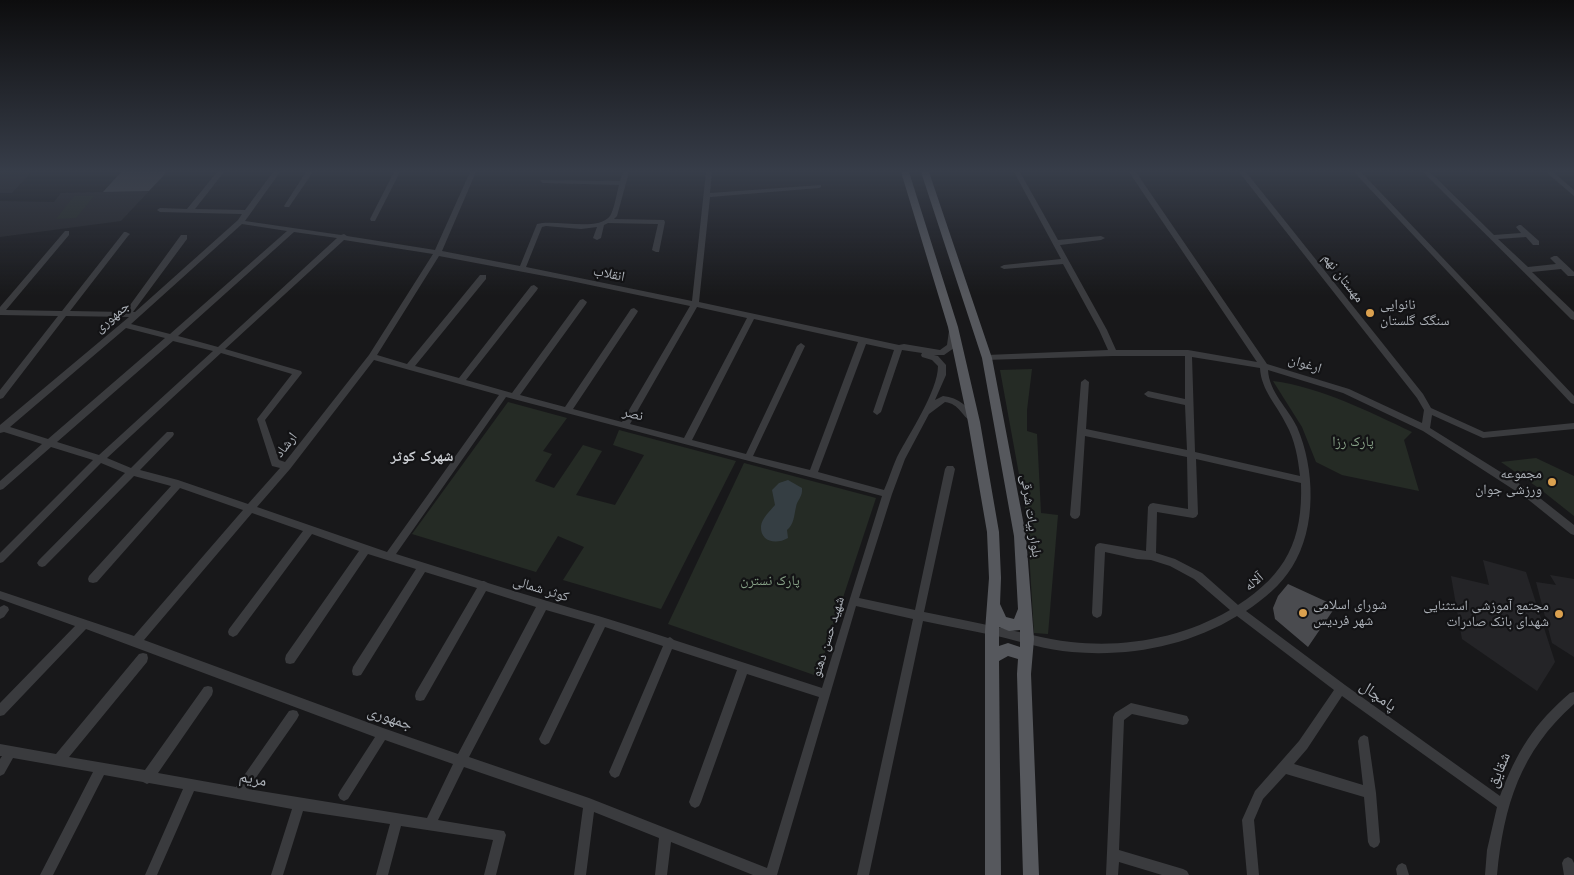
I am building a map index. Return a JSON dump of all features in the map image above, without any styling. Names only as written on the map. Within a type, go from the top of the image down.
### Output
[{"type":"main road","points":[[918,213],[953,328],[974,422],[993,532],[993,875]]},
{"type":"main road","name":"بلوار بیات شرقی","points":[[939,213],[987,358],[1020,536],[1027,638],[1025,655],[1031,875]]},
{"type":"main road","points":[[994,604],[1001,621],[1009,625],[1017,625],[1022,619],[1025,604]]},
{"type":"main road","points":[[992,658],[1003,649],[1010,649],[1025,655]]},
{"type":"street","points":[[240,222],[246,213]]},
{"type":"street","points":[[373,219],[376,213]]},
{"type":"street","name":"ارشاد","points":[[136,642],[287,466],[372,357],[438,252],[455,213]]},
{"type":"street","points":[[522,269],[539,226],[546,224],[601,225],[609,221],[615,213]]},
{"type":"street","points":[[624,426],[695,304],[704,213]]},
{"type":"street","points":[[1039,213],[1113,353]]},
{"type":"street","points":[[1160,213],[1264,366]]},
{"type":"street","name":"مهستان نهم","points":[[1274,213],[1420,396],[1428,410]]},
{"type":"street","points":[[1396,213],[1574,401]]},
{"type":"street","points":[[1467,213],[1574,317]]},
{"type":"street","points":[[609,221],[662,222],[656,250]]},
{"type":"street","name":"انقلاب","points":[[240,222],[344,236],[438,252],[899,348],[904,347],[941,353],[951,346],[953,328]]},
{"type":"street","name":"جمهوری","points":[[2,429],[125,325],[133,314],[240,222]]},
{"type":"street","points":[[597,238],[601,225]]},
{"type":"street","points":[[1519,227],[1536,243]]},
{"type":"street","points":[[0,486],[172,338],[293,229]]},
{"type":"street","points":[[0,312],[67,233]]},
{"type":"street","points":[[0,396],[126,234]]},
{"type":"street","points":[[1492,237],[1527,235]]},
{"type":"street","points":[[0,559],[100,459],[344,236]]},
{"type":"street","points":[[0,312],[133,314],[184,237]]},
{"type":"street","points":[[1055,243],[1101,238]]},
{"type":"street","points":[[1554,258],[1571,274]]},
{"type":"street","points":[[1004,267],[1066,261]]},
{"type":"street","points":[[1526,270],[1563,266]]},
{"type":"street","points":[[409,367],[483,277]]},
{"type":"street","points":[[461,381],[534,288]]},
{"type":"street","points":[[514,396],[583,302]]},
{"type":"street","points":[[568,411],[634,312]]},
{"type":"street","points":[[686,442],[752,316]]},
{"type":"street","points":[[125,325],[298,373],[261,419],[275,463],[287,466]]},
{"type":"street","points":[[813,474],[863,340]]},
{"type":"street","points":[[748,458],[801,346]]},
{"type":"street","points":[[877,412],[899,348]]},
{"type":"street","name":"شهید حسن دهنو","points":[[770,875],[887,494],[901,459],[926,412],[942,375],[942,365],[935,358],[899,348]]},
{"type":"street","name":"ارغوان","points":[[987,358],[1113,353],[1188,353],[1264,366],[1346,391],[1426,429],[1528,494],[1574,531]]},
{"type":"street","name":"نصر","points":[[372,357],[624,426],[887,494]]},
{"type":"street","points":[[1151,556],[1153,507],[1193,514],[1188,357]]},
{"type":"street","name":"آلاله","points":[[853,601],[1072,647],[1115,648],[1158,643],[1192,633],[1238,611],[1270,588],[1282,575],[1293,558],[1301,535],[1306,481],[1301,452],[1292,426],[1268,388],[1263,376],[1264,366]]},
{"type":"street","points":[[1075,516],[1084,382]]},
{"type":"street","points":[[1148,394],[1189,403]]},
{"type":"street","points":[[389,557],[503,396]]},
{"type":"street","points":[[926,412],[943,399],[954,400],[962,405],[974,422]]},
{"type":"street","points":[[1426,429],[1428,410],[1483,435],[1574,426]]},
{"type":"street","name":"کوثر شمالی","points":[[2,429],[50,442],[132,472],[178,484],[389,557],[670,642],[825,694]]},
{"type":"street","points":[[1082,432],[1190,454],[1306,481]]},
{"type":"street","points":[[42,564],[170,434]]},
{"type":"street","points":[[863,875],[950,469]]},
{"type":"street","points":[[93,579],[178,484]]},
{"type":"street","points":[[232,632],[310,530]]},
{"type":"street","name":"پامچال","points":[[1097,613],[1100,547],[1151,556],[1172,562],[1198,576],[1238,611],[1341,689],[1502,804]]},
{"type":"street","points":[[290,659],[366,549]]},
{"type":"street","points":[[357,671],[423,567]]},
{"type":"street","points":[[420,696],[484,585]]},
{"type":"street","name":"جمهوری","points":[[0,595],[136,642],[383,734],[589,804],[770,875]]},
{"type":"street","points":[[430,824],[461,760],[543,605]]},
{"type":"street","points":[[545,740],[602,621]]},
{"type":"street","points":[[0,711],[84,624]]},
{"type":"street","points":[[615,772],[670,642]]},
{"type":"street","points":[[60,760],[144,658]]},
{"type":"street","points":[[695,802],[744,667]]},
{"type":"street","points":[[1253,875],[1248,820],[1259,795],[1303,745],[1341,689]]},
{"type":"street","points":[[147,778],[208,690]]},
{"type":"street","name":"شقایق","points":[[1491,875],[1502,804],[1527,747],[1541,728],[1574,696]]},
{"type":"street","points":[[1112,875],[1119,717],[1131,708],[1183,720]]},
{"type":"street","points":[[239,792],[293,715]]},
{"type":"street","points":[[344,795],[383,734]]},
{"type":"street","points":[[1364,741],[1374,842]]},
{"type":"street","points":[[0,770],[5,751]]},
{"type":"street","name":"مریم","points":[[5,751],[299,804],[500,835]]},
{"type":"street","points":[[1283,767],[1370,793]]},
{"type":"street","points":[[46,875],[101,768]]},
{"type":"street","points":[[151,875],[191,784]]},
{"type":"street","points":[[277,875],[299,804]]},
{"type":"street","points":[[580,875],[589,804]]},
{"type":"street","points":[[382,875],[397,820]]},
{"type":"street","points":[[661,875],[666,834]]},
{"type":"street","points":[[490,875],[500,835]]},
{"type":"street","points":[[1113,854],[1183,875]]},
{"type":"shaded area","points":[[0,213],[129,213],[121,221],[0,237]]},
{"type":"shaded area","points":[[788,480],[802,488],[802,494],[792,522],[787,530],[788,538],[770,541],[763,536],[761,526],[766,515],[775,505],[772,490],[779,483]]},
{"type":"shaded area","points":[[1483,560],[1526,572],[1555,662],[1537,691],[1462,639],[1451,576],[1489,585]]},
{"type":"shaded area","name":"مجتمع آموزشی استثنایی شهدای بانک صادرات","points":[[1550,575],[1574,579],[1574,657],[1552,643],[1536,582],[1556,585]]},
{"type":"green space","points":[[61,213],[80,213],[76,218],[56,219]]},
{"type":"green space","points":[[1032,369],[1027,410],[1027,431],[1037,434],[1041,513],[1058,515],[1048,634],[1034,633],[1027,518],[1000,370]]},
{"type":"green space","name":"پارک رزا","points":[[1273,381],[1327,394],[1412,432],[1404,440],[1419,491],[1342,475],[1316,462],[1302,427]]},
{"type":"green space","points":[[508,402],[567,418],[543,451],[552,454],[535,481],[554,488],[583,445],[602,451],[576,495],[615,505],[644,455],[613,445],[619,430],[736,461],[661,609],[563,580],[584,547],[558,536],[536,572],[412,534]]},
{"type":"green space","name":"مجموعه ورزشی جوان","points":[[1536,458],[1574,476],[1574,516],[1501,462]]},
{"type":"green space","name":"پارک نسترن","points":[[744,463],[876,498],[817,676],[668,624]]},
{"type":"building","name":"شورای اسلامی شهر فردیس","points":[[1288,584],[1336,606],[1308,647],[1275,619],[1273,608],[1278,596]]},
{"type":"place","name":"نانوایی سنگک گلستان","points":[[1370,313]]},
{"type":"place","name":"مجموعه ورزشی جوان","points":[[1552,482]]},
{"type":"place","name":"شورای اسلامی شهر فردیس","points":[[1303,613]]},
{"type":"place","name":"مجتمع آموزشی استثنایی شهدای بانک صادرات","points":[[1559,614]]},
{"type":"district","name":"شهرک کوثر","points":[[422,457]]}]
